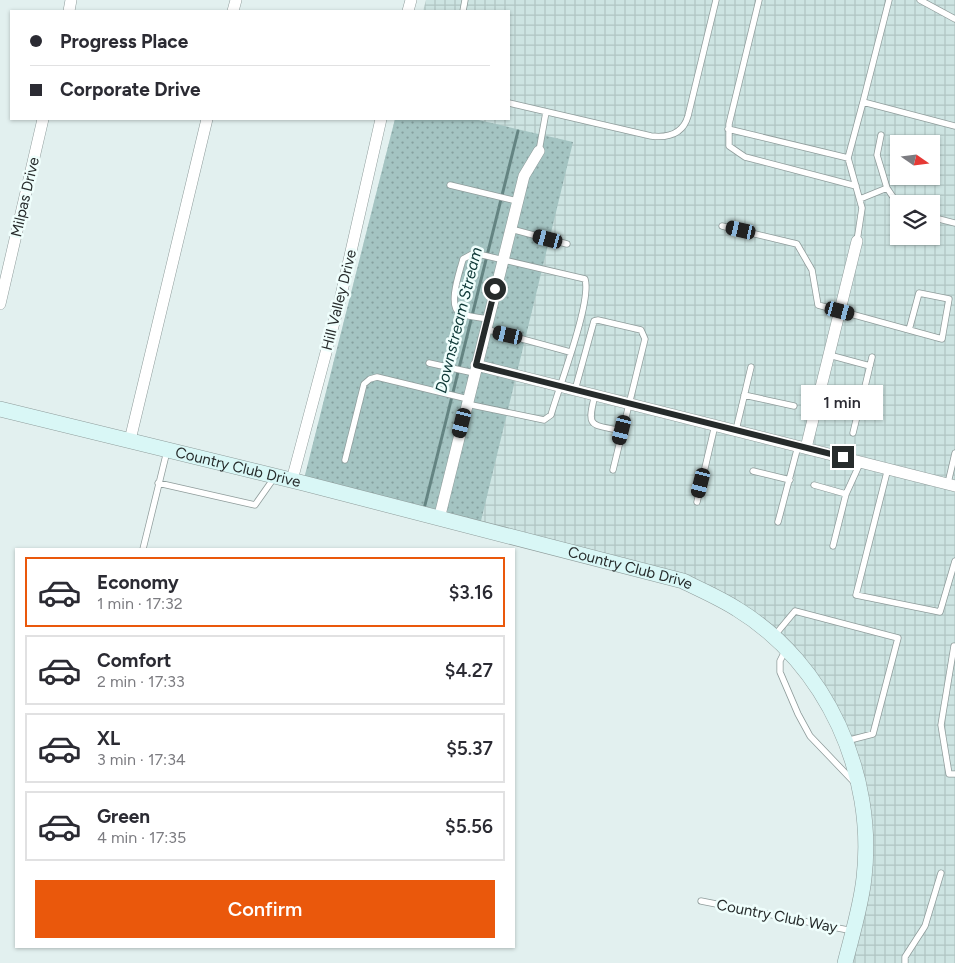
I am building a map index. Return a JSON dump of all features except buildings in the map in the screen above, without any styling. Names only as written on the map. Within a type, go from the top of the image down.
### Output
[{"type":"street","name":"Milpas Drive","points":[[0,304],[3,276],[44,120]]},
{"type":"street","points":[[130,440],[207,120]]},
{"type":"street","name":"Hill Valley Drive","points":[[292,480],[340,300],[381,120]]},
{"type":"street","points":[[439,519],[524,176],[539,151]]},
{"type":"street","points":[[802,447],[840,311],[857,240]]},
{"type":"street","points":[[475,369],[559,386],[951,485]]},
{"type":"street","name":"Country Club Drive","points":[[0,409],[292,480],[683,581],[738,609],[786,648],[826,700],[846,741],[860,788],[866,825],[864,878],[845,963]]},
{"type":"lane","points":[[510,103],[661,138],[674,134],[684,126],[688,116],[716,0]]},
{"type":"lane","points":[[759,0],[728,129],[729,146],[745,157],[856,186]]},
{"type":"lane","points":[[857,240],[862,208],[848,158],[889,0]]},
{"type":"lane","points":[[920,0],[955,19]]},
{"type":"lane","points":[[863,102],[955,126]]},
{"type":"lane","points":[[539,151],[546,112]]},
{"type":"lane","points":[[728,129],[848,158]]},
{"type":"lane","points":[[881,135],[876,155],[887,188],[892,195]]},
{"type":"lane","points":[[450,185],[517,202]]},
{"type":"lane","points":[[860,199],[887,188]]},
{"type":"lane","points":[[940,220],[955,223]]},
{"type":"lane","points":[[722,226],[797,244],[812,270],[818,305],[909,330],[942,339],[949,299],[919,293],[909,330]]},
{"type":"lane","points":[[510,229],[566,244]]},
{"type":"lane","points":[[345,460],[364,384],[370,379],[377,377],[544,420],[552,415],[559,386],[570,352],[588,288],[584,279],[474,253],[463,259],[453,301],[455,308],[460,313],[486,324],[570,352]]},
{"type":"lane","points":[[575,390],[591,326],[598,320],[641,330],[645,339],[613,470]]},
{"type":"lane","points":[[828,355],[870,366]]},
{"type":"lane","points":[[863,395],[872,357]]},
{"type":"lane","points":[[429,363],[475,369]]},
{"type":"lane","points":[[736,430],[752,368]]},
{"type":"lane","points":[[595,395],[589,417],[591,421],[594,424],[622,430]]},
{"type":"lane","points":[[744,396],[794,406]]},
{"type":"lane","points":[[853,433],[859,408]]},
{"type":"lane","points":[[697,502],[715,425]]},
{"type":"lane","points":[[778,522],[802,447]]},
{"type":"lane","points":[[143,548],[168,449]]},
{"type":"lane","points":[[951,485],[955,453]]},
{"type":"lane","points":[[832,546],[846,494],[861,461]]},
{"type":"lane","points":[[888,468],[856,595],[940,612],[955,561]]},
{"type":"lane","points":[[752,472],[790,480]]},
{"type":"lane","points":[[158,483],[255,505],[275,476]]},
{"type":"lane","points":[[814,485],[846,494]]},
{"type":"lane","points":[[774,637],[795,611],[898,638],[874,734],[846,741]]},
{"type":"lane","points":[[954,646],[941,725],[949,774],[955,774]]},
{"type":"lane","points":[[786,648],[780,661],[780,672],[798,714],[810,736],[860,788]]},
{"type":"lane","points":[[905,963],[905,957],[925,926],[941,873]]},
{"type":"lane","name":"Country Club Way","points":[[701,902],[853,932]]},
{"type":"shaded area","points":[[426,0],[955,0],[955,963],[845,963],[860,902],[860,784],[802,667],[719,598],[303,484],[395,120],[510,120],[510,10],[423,10]]},
{"type":"shaded area","points":[[395,120],[478,120],[573,142],[479,529],[303,483]]},
{"type":"waterway","name":"Downstream Stream","points":[[424,509],[518,131]]},
{"type":"route","points":[[495,289],[476,365],[843,457]]}]
